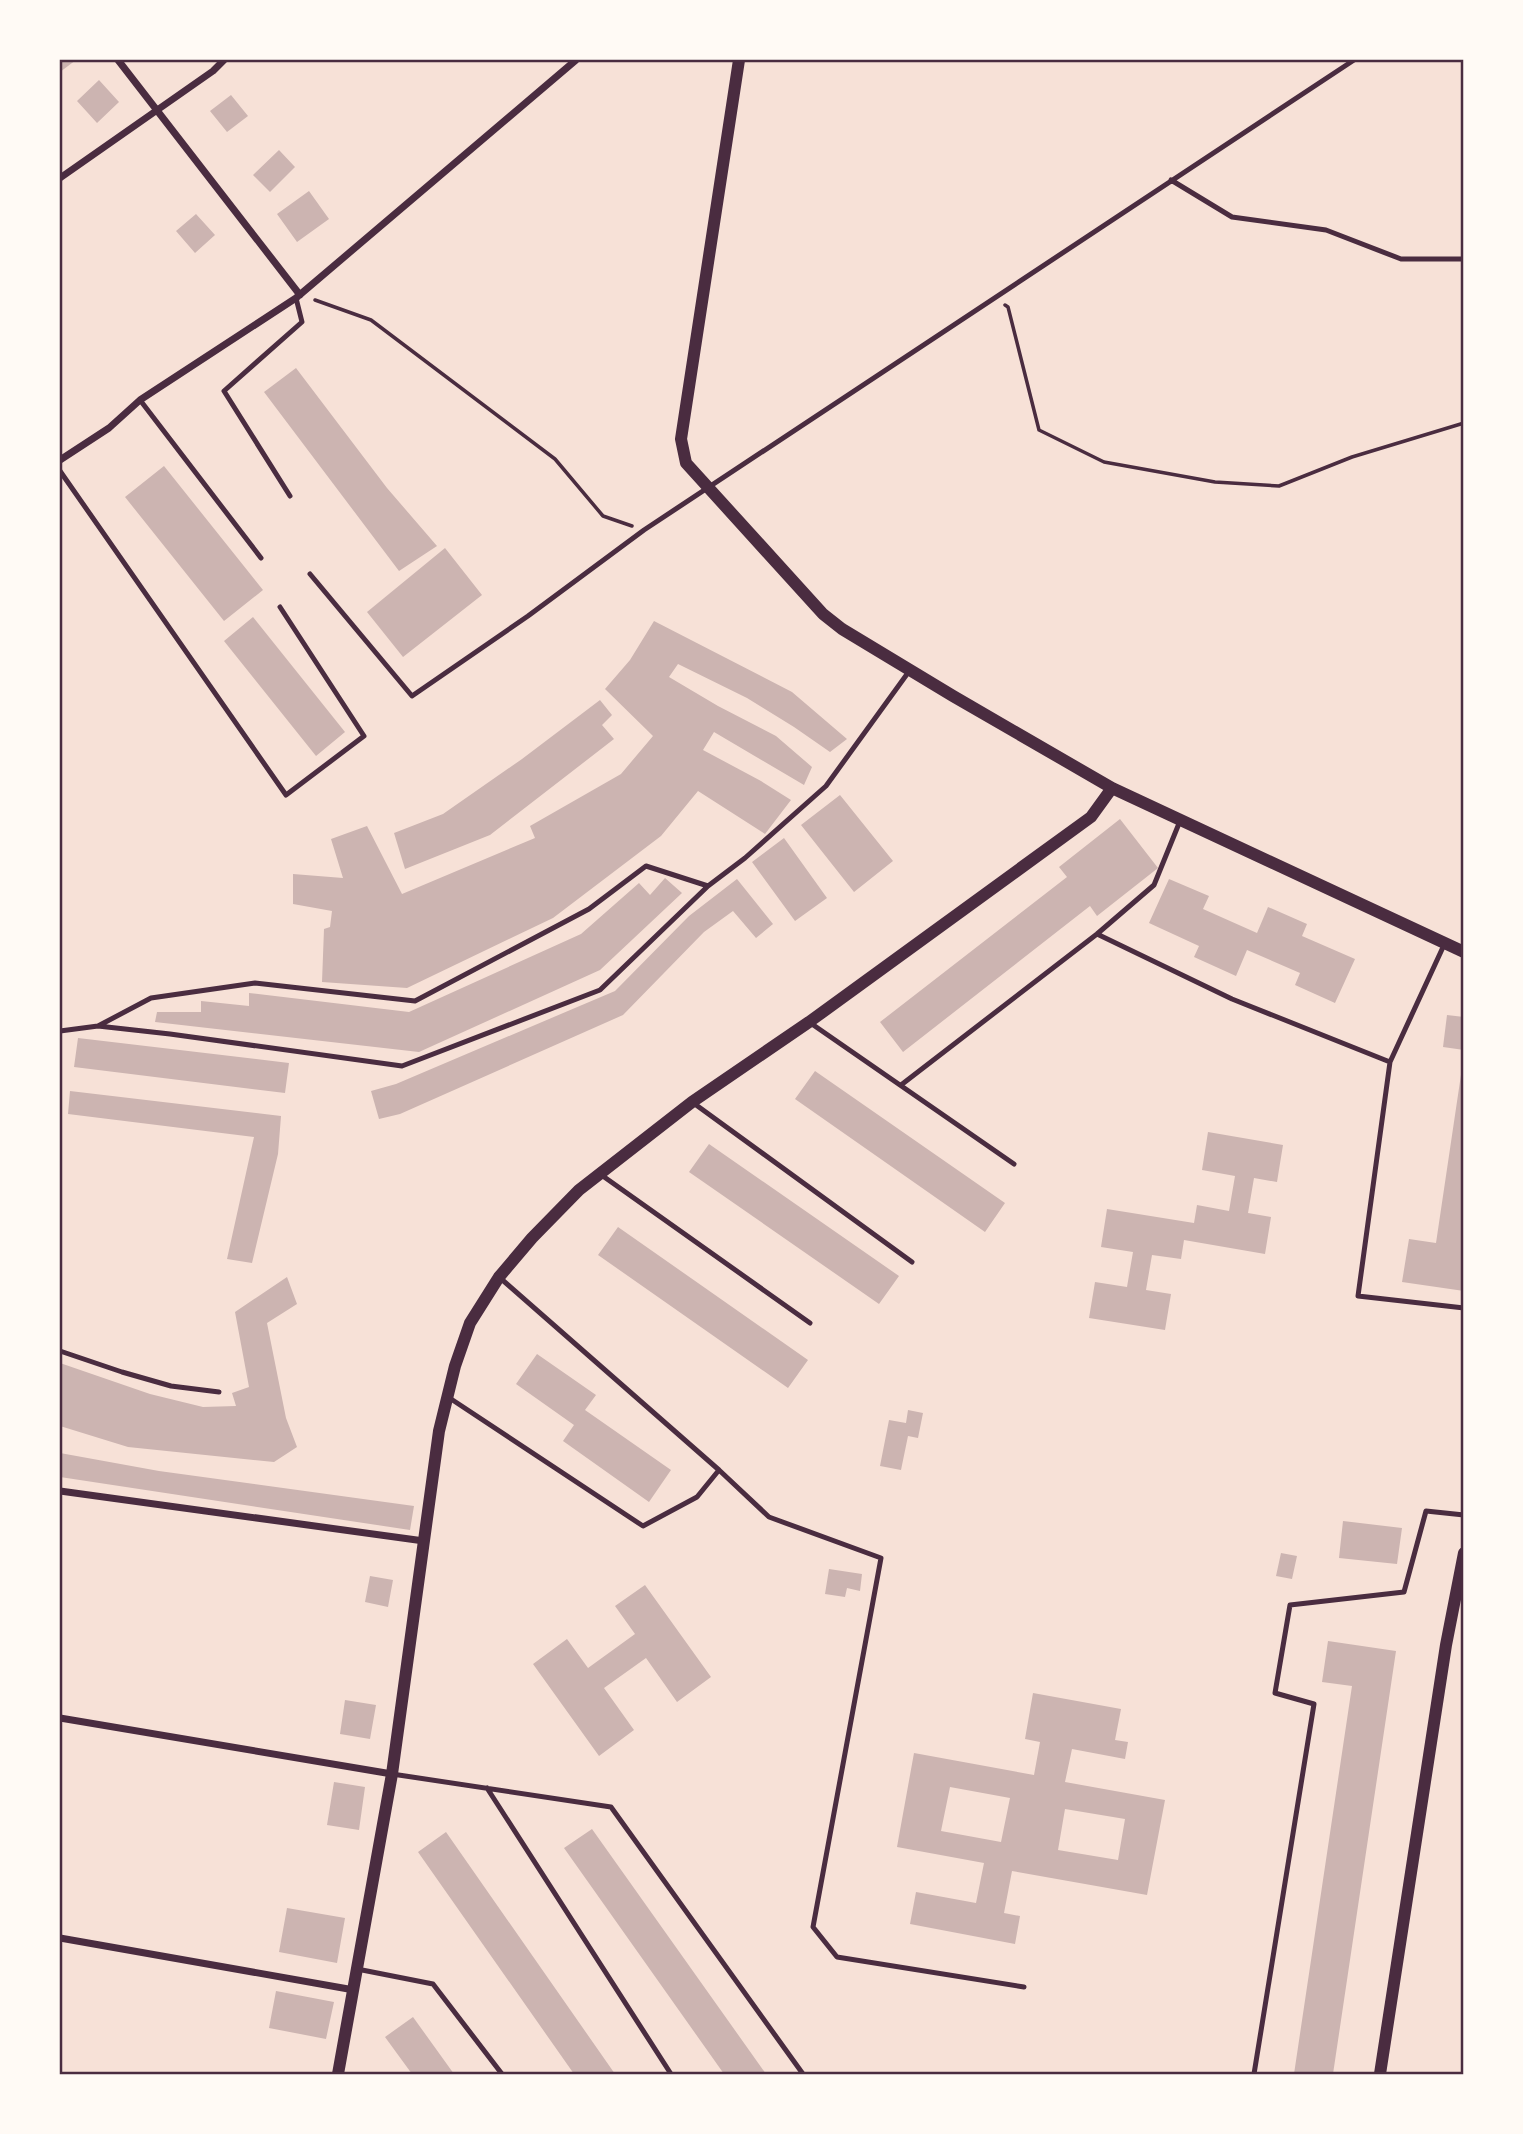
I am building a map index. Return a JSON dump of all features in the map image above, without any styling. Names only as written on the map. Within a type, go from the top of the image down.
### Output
[{"type":"street","points":[[118,60],[298,296]]},
{"type":"street","points":[[60,178],[225,60]]},
{"type":"street","points":[[60,460],[109,428],[140,400],[298,296],[576,60]]},
{"type":"street","points":[[740,60],[681,439],[686,463],[823,614],[842,629],[1112,788],[1464,953]]},
{"type":"street","points":[[338,2074],[393,1774],[439,1431],[455,1366],[470,1323],[499,1277],[579,1190],[692,1102],[809,1022],[1091,817],[1112,788]]},
{"type":"street","points":[[60,1491],[424,1541]]},
{"type":"street","points":[[1380,2074],[1446,1645],[1464,1553]]},
{"type":"street","points":[[60,1718],[393,1774]]},
{"type":"street","points":[[60,1938],[354,1990]]},
{"type":"lane","points":[[310,574],[412,696],[528,616],[644,530],[1354,60]]},
{"type":"lane","points":[[1171,180],[1232,217],[1326,230],[1401,259],[1464,259]]},
{"type":"lane","points":[[290,496],[224,391],[302,322],[298,296]]},
{"type":"lane","points":[[140,400],[261,558]]},
{"type":"lane","points":[[60,471],[286,795],[363,736],[281,607]]},
{"type":"lane","points":[[60,1031],[98,1026],[402,1066],[600,990],[708,887],[826,786],[911,670]]},
{"type":"lane","points":[[901,1085],[1097,934],[1154,885],[1181,819]]},
{"type":"lane","points":[[98,1026],[151,998],[255,984],[415,1002],[590,909],[646,866],[708,887]]},
{"type":"lane","points":[[1097,934],[1232,999],[1390,1062]]},
{"type":"lane","points":[[1445,944],[1390,1062],[1358,1296],[1464,1308]]},
{"type":"lane","points":[[809,1022],[1014,1164]]},
{"type":"lane","points":[[692,1102],[912,1262]]},
{"type":"lane","points":[[600,1174],[810,1323]]},
{"type":"lane","points":[[499,1277],[769,1517],[881,1558],[813,1927],[837,1957],[1024,1987]]},
{"type":"lane","points":[[60,1351],[170,1386],[219,1392]]},
{"type":"lane","points":[[447,1397],[643,1526],[697,1497],[719,1470]]},
{"type":"lane","points":[[1254,2074],[1314,1704],[1275,1693],[1290,1605],[1404,1592],[1426,1511],[1464,1515]]},
{"type":"lane","points":[[393,1774],[611,1807],[803,2074]]},
{"type":"lane","points":[[487,1788],[671,2074]]},
{"type":"lane","points":[[357,1969],[433,1984],[502,2074]]},
{"type":"path","points":[[298,296],[371,320],[555,459],[603,516],[644,530]]},
{"type":"path","points":[[996,296],[1008,307],[1039,430],[1104,462],[1215,482],[1279,486],[1352,457],[1464,423]]},
{"type":"building","points":[[60,60],[76,60],[60,72]]},
{"type":"building","points":[[99,80],[119,102],[97,123],[77,101]]},
{"type":"building","points":[[231,95],[248,116],[227,132],[210,111]]},
{"type":"building","points":[[279,150],[295,167],[270,192],[253,175]]},
{"type":"building","points":[[309,191],[329,219],[297,242],[277,214]]},
{"type":"building","points":[[196,214],[215,235],[195,253],[176,231]]},
{"type":"building","points":[[296,368],[387,488],[437,546],[399,571],[264,392]]},
{"type":"building","points":[[164,466],[263,590],[224,621],[125,497]]},
{"type":"building","points":[[445,548],[482,595],[403,657],[367,612]]},
{"type":"building","points":[[253,617],[345,732],[316,756],[224,641]]},
{"type":"building","points":[[654,621],[792,692],[847,739],[830,752],[747,698],[678,664],[669,677],[776,736],[812,767],[804,785],[714,732],[703,750],[791,800],[765,834],[698,791],[661,836],[553,918],[407,988],[322,982],[324,929],[330,927],[332,911],[293,904],[293,874],[343,878],[331,839],[367,826],[402,894],[535,838],[530,826],[621,774],[653,736],[605,689],[630,660]]},
{"type":"building","points":[[600,700],[612,715],[602,725],[614,739],[490,835],[405,869],[394,833],[443,814]]},
{"type":"building","points":[[840,795],[893,861],[854,892],[801,825]]},
{"type":"building","points":[[1120,819],[1158,868],[1097,916],[1090,906],[903,1052],[880,1022],[1067,877],[1059,867]]},
{"type":"building","points":[[784,838],[827,898],[795,921],[752,862]]},
{"type":"building","points":[[665,878],[682,893],[600,970],[419,1052],[155,1022],[157,1012],[201,1012],[201,1001],[249,1006],[249,993],[409,1012],[581,934],[639,883],[650,895]]},
{"type":"building","points":[[737,879],[773,924],[756,938],[733,911],[704,932],[623,1015],[400,1114],[379,1119],[371,1091],[396,1084],[615,991],[689,916]]},
{"type":"building","points":[[1169,879],[1209,896],[1203,909],[1257,933],[1268,907],[1307,924],[1302,936],[1355,959],[1335,1003],[1295,985],[1300,973],[1247,950],[1236,976],[1194,957],[1199,946],[1149,923]]},
{"type":"building","points":[[1447,1015],[1464,1017],[1464,1050],[1443,1047]]},
{"type":"building","points":[[78,1038],[289,1063],[285,1093],[74,1067]]},
{"type":"building","points":[[1462,1068],[1464,1291],[1402,1282],[1409,1239],[1436,1243]]},
{"type":"building","points":[[815,1071],[1005,1203],[985,1232],[795,1099]]},
{"type":"building","points":[[70,1091],[281,1116],[278,1154],[252,1263],[227,1259],[254,1137],[68,1114]]},
{"type":"building","points":[[1208,1132],[1283,1145],[1277,1182],[1254,1178],[1248,1213],[1271,1217],[1265,1254],[1184,1240],[1181,1259],[1152,1255],[1146,1290],[1171,1294],[1165,1330],[1089,1318],[1095,1282],[1127,1287],[1133,1252],[1101,1247],[1107,1209],[1194,1223],[1197,1205],[1229,1211],[1235,1176],[1202,1170]]},
{"type":"building","points":[[709,1144],[899,1276],[879,1304],[689,1172]]},
{"type":"building","points":[[618,1227],[808,1360],[788,1388],[598,1255]]},
{"type":"building","points":[[287,1277],[297,1304],[267,1323],[286,1418],[297,1447],[274,1462],[128,1447],[60,1426],[60,1363],[150,1394],[203,1407],[236,1406],[232,1393],[249,1387],[235,1312]]},
{"type":"building","points":[[537,1354],[596,1395],[585,1410],[671,1470],[649,1502],[563,1441],[574,1425],[516,1384]]},
{"type":"building","points":[[908,1410],[923,1413],[918,1438],[908,1436],[901,1470],[880,1466],[889,1420],[906,1423]]},
{"type":"building","points":[[60,1453],[159,1471],[414,1506],[410,1530],[60,1477]]},
{"type":"building","points":[[1343,1521],[1402,1528],[1397,1564],[1339,1558]]},
{"type":"building","points":[[1281,1553],[1297,1556],[1292,1579],[1276,1576]]},
{"type":"building","points":[[829,1569],[862,1574],[860,1591],[847,1588],[845,1597],[825,1594]]},
{"type":"building","points":[[370,1576],[393,1580],[388,1607],[365,1602]]},
{"type":"building","points":[[645,1585],[711,1677],[677,1702],[646,1658],[604,1688],[634,1730],[599,1756],[533,1664],[567,1639],[588,1668],[635,1634],[615,1606]]},
{"type":"building","points":[[1328,1641],[1396,1651],[1333,2074],[1294,2074],[1352,1686],[1322,1682]]},
{"type":"building","points":[[1033,1693],[1121,1709],[1115,1740],[1128,1742],[1125,1759],[1072,1749],[1065,1782],[1165,1800],[1147,1895],[1012,1871],[1004,1913],[1020,1916],[1015,1944],[910,1924],[916,1892],[976,1903],[984,1863],[897,1847],[914,1753],[1034,1775],[1040,1742],[1025,1739]],"holes":[[[950,1787],[1010,1798],[1001,1842],[941,1831]],[[1065,1809],[1125,1819],[1118,1860],[1058,1850]]]},
{"type":"building","points":[[345,1700],[376,1705],[370,1739],[340,1734]]},
{"type":"building","points":[[334,1782],[365,1787],[359,1830],[327,1825]]},
{"type":"building","points":[[592,1829],[766,2074],[724,2074],[564,1848]]},
{"type":"building","points":[[446,1832],[615,2074],[574,2074],[418,1852]]},
{"type":"building","points":[[287,1908],[345,1918],[337,1963],[279,1952]]},
{"type":"building","points":[[276,1991],[334,2002],[326,2039],[269,2028]]},
{"type":"building","points":[[413,2017],[454,2074],[412,2074],[385,2037]]}]
